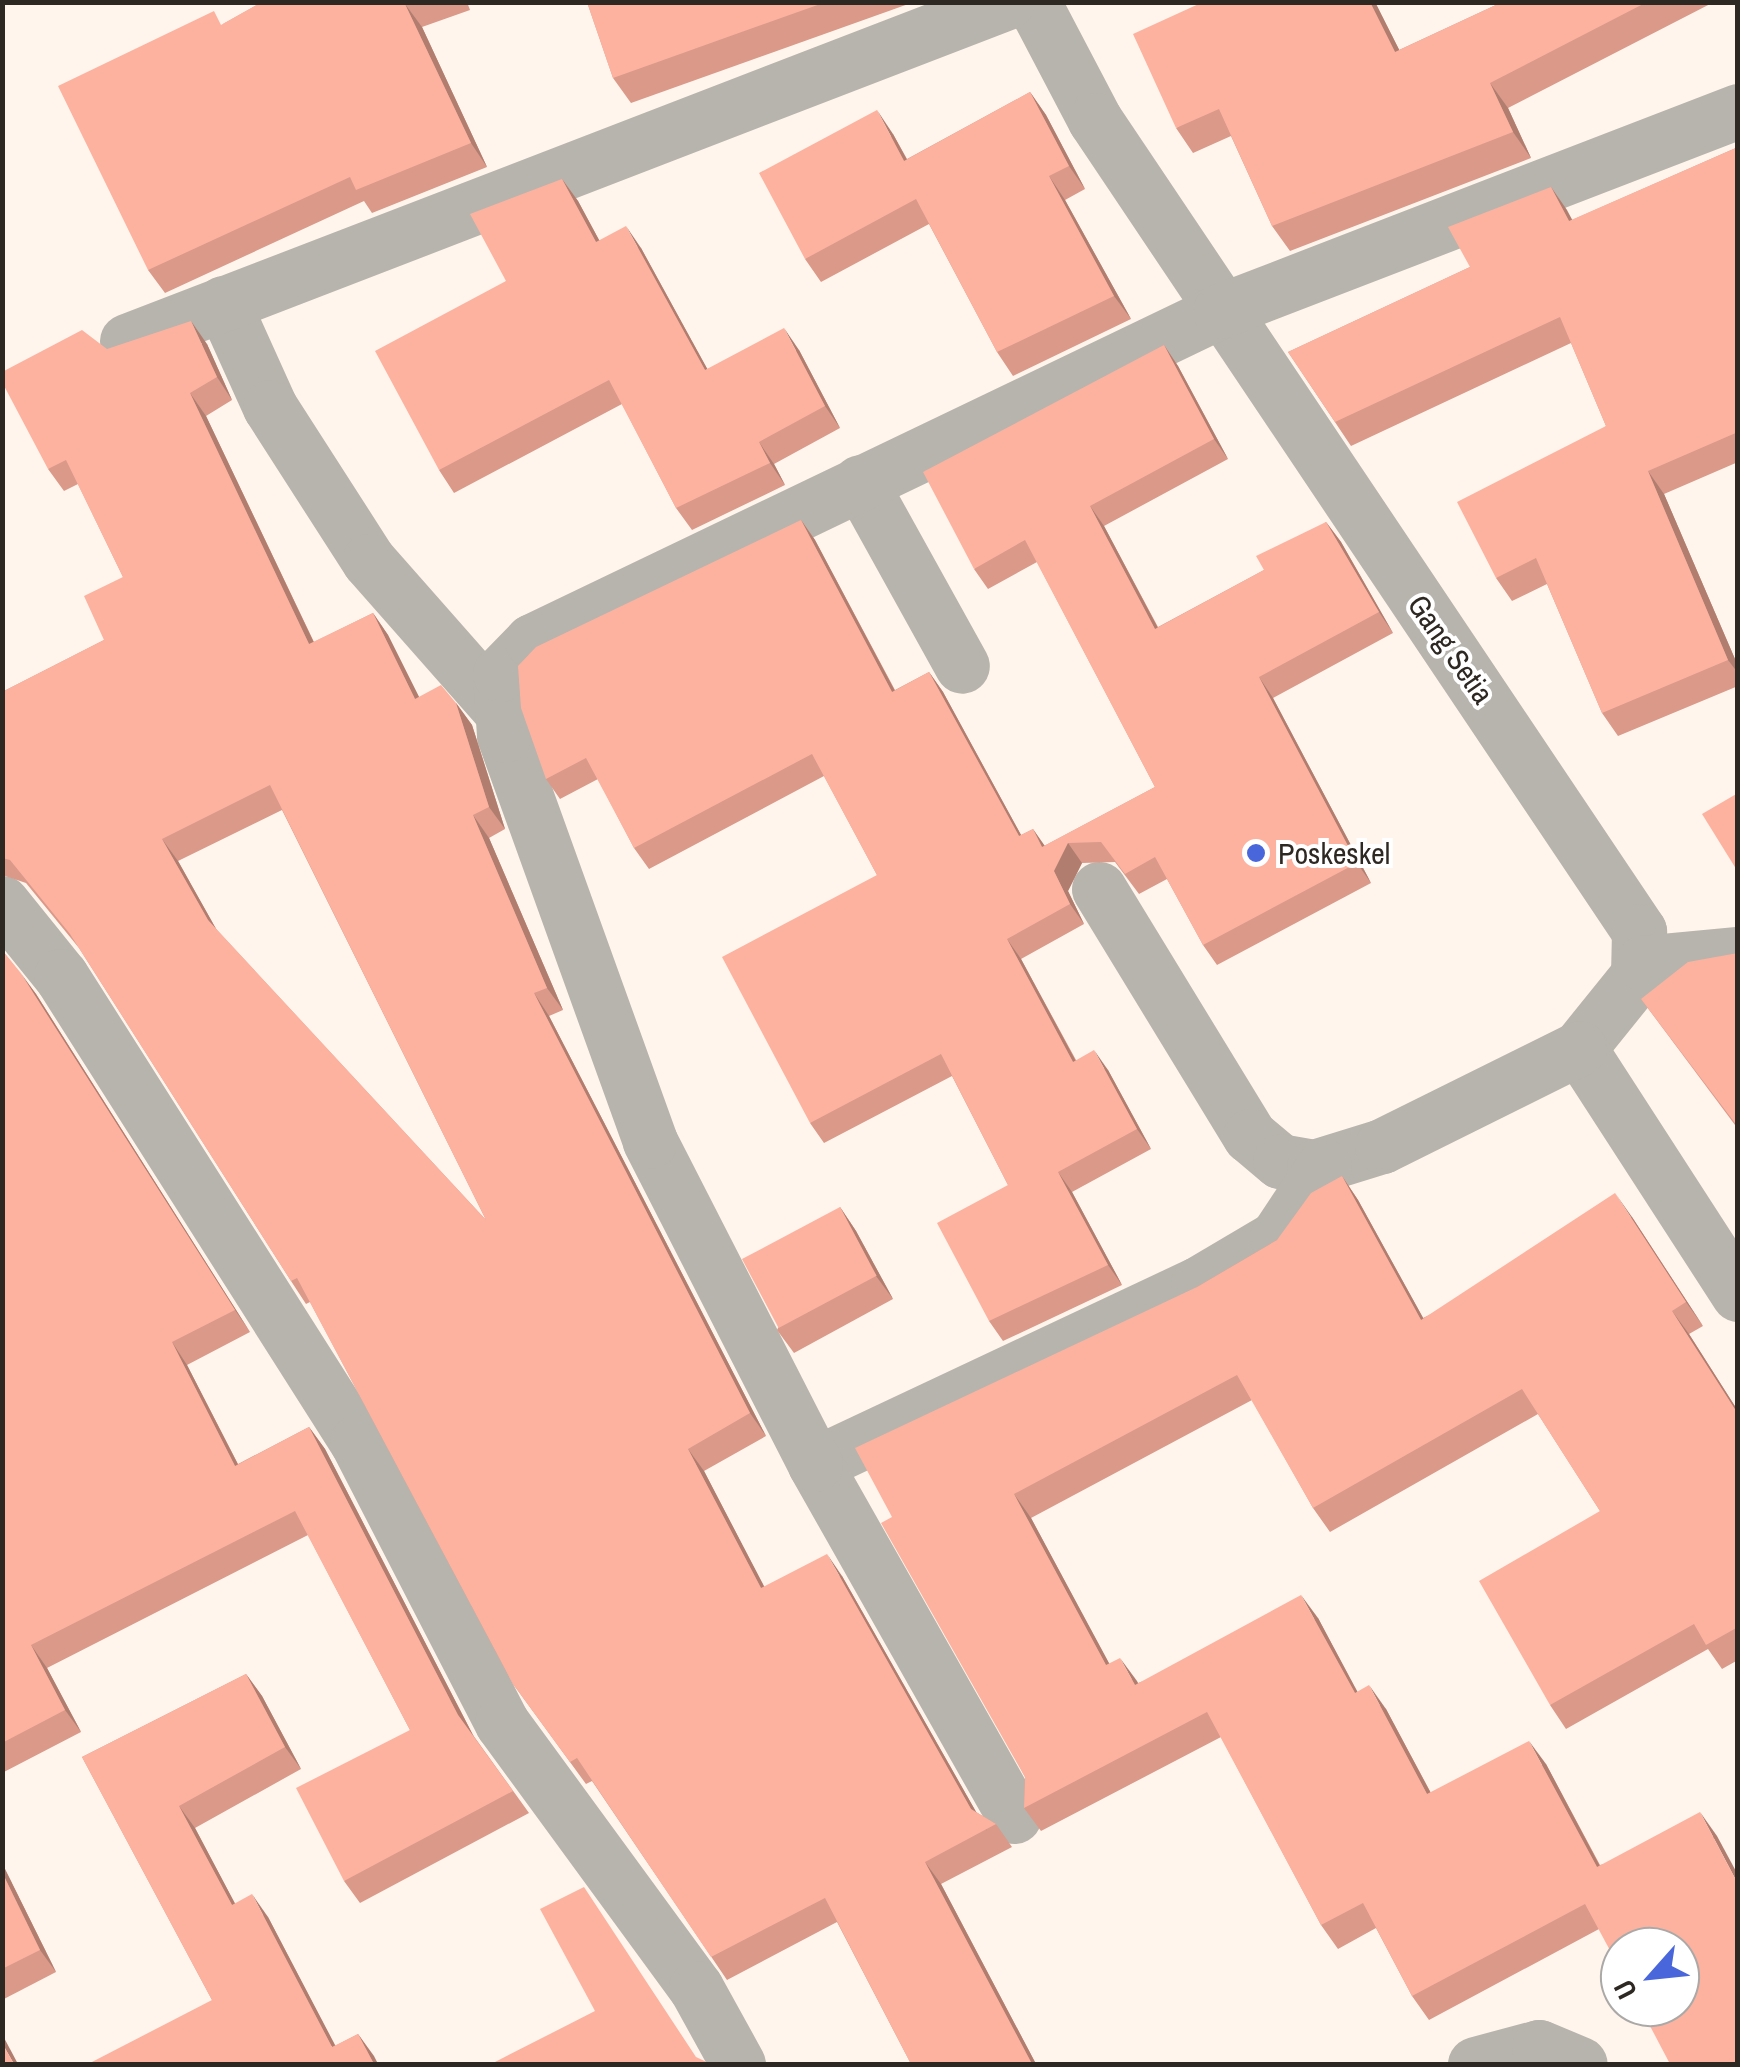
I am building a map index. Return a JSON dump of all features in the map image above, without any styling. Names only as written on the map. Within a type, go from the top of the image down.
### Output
[{"type":"street","points":[[127,340],[1007,2]]},
{"type":"street","name":"Gang Setia","points":[[1033,2],[1096,120],[1220,311],[1578,834],[1639,931],[1642,963]]},
{"type":"street","points":[[496,704],[500,674],[532,640],[860,482],[1220,311],[1738,111]]},
{"type":"street","points":[[223,303],[270,407],[370,561],[496,704],[650,1141],[815,1464],[1014,1816]]},
{"type":"street","points":[[860,482],[962,666]]},
{"type":"street","points":[[1098,889],[1250,1136],[1280,1161],[1325,1164],[1382,1146],[1579,1048],[1642,963],[1738,954]]},
{"type":"street","points":[[2,903],[61,976],[357,1442],[502,1723],[696,1988],[738,2064]]},
{"type":"street","points":[[1579,1048],[1738,1294]]},
{"type":"street","points":[[815,1464],[1198,1284],[1277,1237],[1325,1164]]},
{"type":"street","points":[[1475,2064],[1539,2047],[1580,2064]]},
{"type":"building","points":[[262,2],[409,2],[405,4],[471,143],[356,190],[350,177],[148,270],[58,86],[214,11],[221,25]]},
{"type":"building","points":[[587,2],[826,2],[613,78]]},
{"type":"building","points":[[1203,2],[1370,2],[1395,52],[1498,2],[1647,2],[1490,83],[1513,132],[1272,226],[1219,109],[1176,128],[1133,34]]},
{"type":"building","points":[[1030,92],[1069,166],[1049,176],[1114,296],[997,352],[916,199],[805,259],[759,173],[877,110],[904,161]]},
{"type":"building","points":[[1738,147],[1738,432],[1648,471],[1728,660],[1602,713],[1536,558],[1496,578],[1457,502],[1606,426],[1560,317],[1335,422],[1288,352],[1470,267],[1448,227],[1551,187],[1569,221]]},
{"type":"building","points":[[562,179],[596,242],[626,226],[705,370],[784,328],[825,406],[759,442],[770,463],[676,508],[609,380],[439,470],[375,351],[506,281],[470,214]]},
{"type":"building","points":[[191,321],[217,377],[190,393],[309,644],[373,613],[415,699],[441,685],[456,703],[489,807],[473,815],[547,988],[534,993],[750,1413],[688,1449],[761,1588],[827,1554],[971,1809],[996,1824],[925,1862],[1032,2064],[911,2064],[825,1898],[711,1957],[577,1758],[570,1762],[513,1684],[297,1278],[291,1281],[70,934],[10,860],[2,858],[2,692],[104,640],[84,596],[123,577],[66,460],[48,469],[2,382],[2,372],[82,330],[107,349]],"holes":[[[270,785],[486,1220],[208,920],[162,839]]]},
{"type":"building","points":[[1164,345],[1214,439],[1090,506],[1155,629],[1264,570],[1256,556],[1326,522],[1379,612],[1259,677],[1357,863],[1203,945],[1155,857],[1125,874],[1101,842],[1068,843],[1054,871],[1070,904],[1007,939],[1073,1062],[1094,1050],[1137,1129],[1058,1172],[1108,1265],[989,1321],[937,1223],[1008,1185],[941,1054],[810,1123],[722,957],[877,875],[812,754],[634,848],[586,758],[546,779],[521,708],[518,666],[536,647],[801,520],[892,692],[929,672],[1019,836],[1033,829],[1042,847],[1155,787],[1025,540],[974,569],[923,472]]},
{"type":"building","points":[[1738,793],[1738,872],[1702,814]]},
{"type":"building","points":[[2,950],[20,972],[235,1310],[172,1342],[235,1466],[309,1427],[458,1715],[513,1791],[344,1881],[296,1788],[410,1730],[295,1511],[31,1645],[65,1710],[2,1743]]},
{"type":"building","points":[[1738,953],[1738,1127],[1641,999],[1688,962]]},
{"type":"building","points":[[1342,1176],[1421,1320],[1615,1193],[1686,1302],[1672,1311],[1738,1414],[1738,1627],[1706,1645],[1694,1624],[1550,1705],[1479,1581],[1600,1511],[1522,1389],[1313,1508],[1237,1375],[1014,1494],[1106,1665],[1120,1658],[1135,1685],[1301,1595],[1355,1693],[1369,1685],[1427,1794],[1529,1741],[1597,1867],[1700,1812],[1738,1884],[1738,2064],[1670,2064],[1651,2027],[1700,2027],[1700,1927],[1600,1927],[1600,1932],[1585,1904],[1412,1996],[1363,1903],[1321,1925],[1207,1712],[1024,1808],[1025,1777],[881,1523],[892,1517],[855,1448],[1197,1287],[1277,1240],[1311,1193]]},
{"type":"building","points":[[840,1207],[877,1276],[779,1328],[742,1259]]},
{"type":"building","points":[[246,1674],[285,1747],[179,1806],[232,1905],[252,1894],[332,2047],[358,2034],[374,2064],[88,2064],[212,2000],[82,1757]]},
{"type":"building","points":[[2,1872],[40,1950],[2,1969]]},
{"type":"building","points":[[584,1887],[696,2057],[711,2064],[496,2064],[595,2011],[540,1909]]},
{"type":"building","points":[[2,2043],[14,2064],[2,2064]]},
{"type":"place","name":"Poskeskel","points":[[1256,853]]}]
